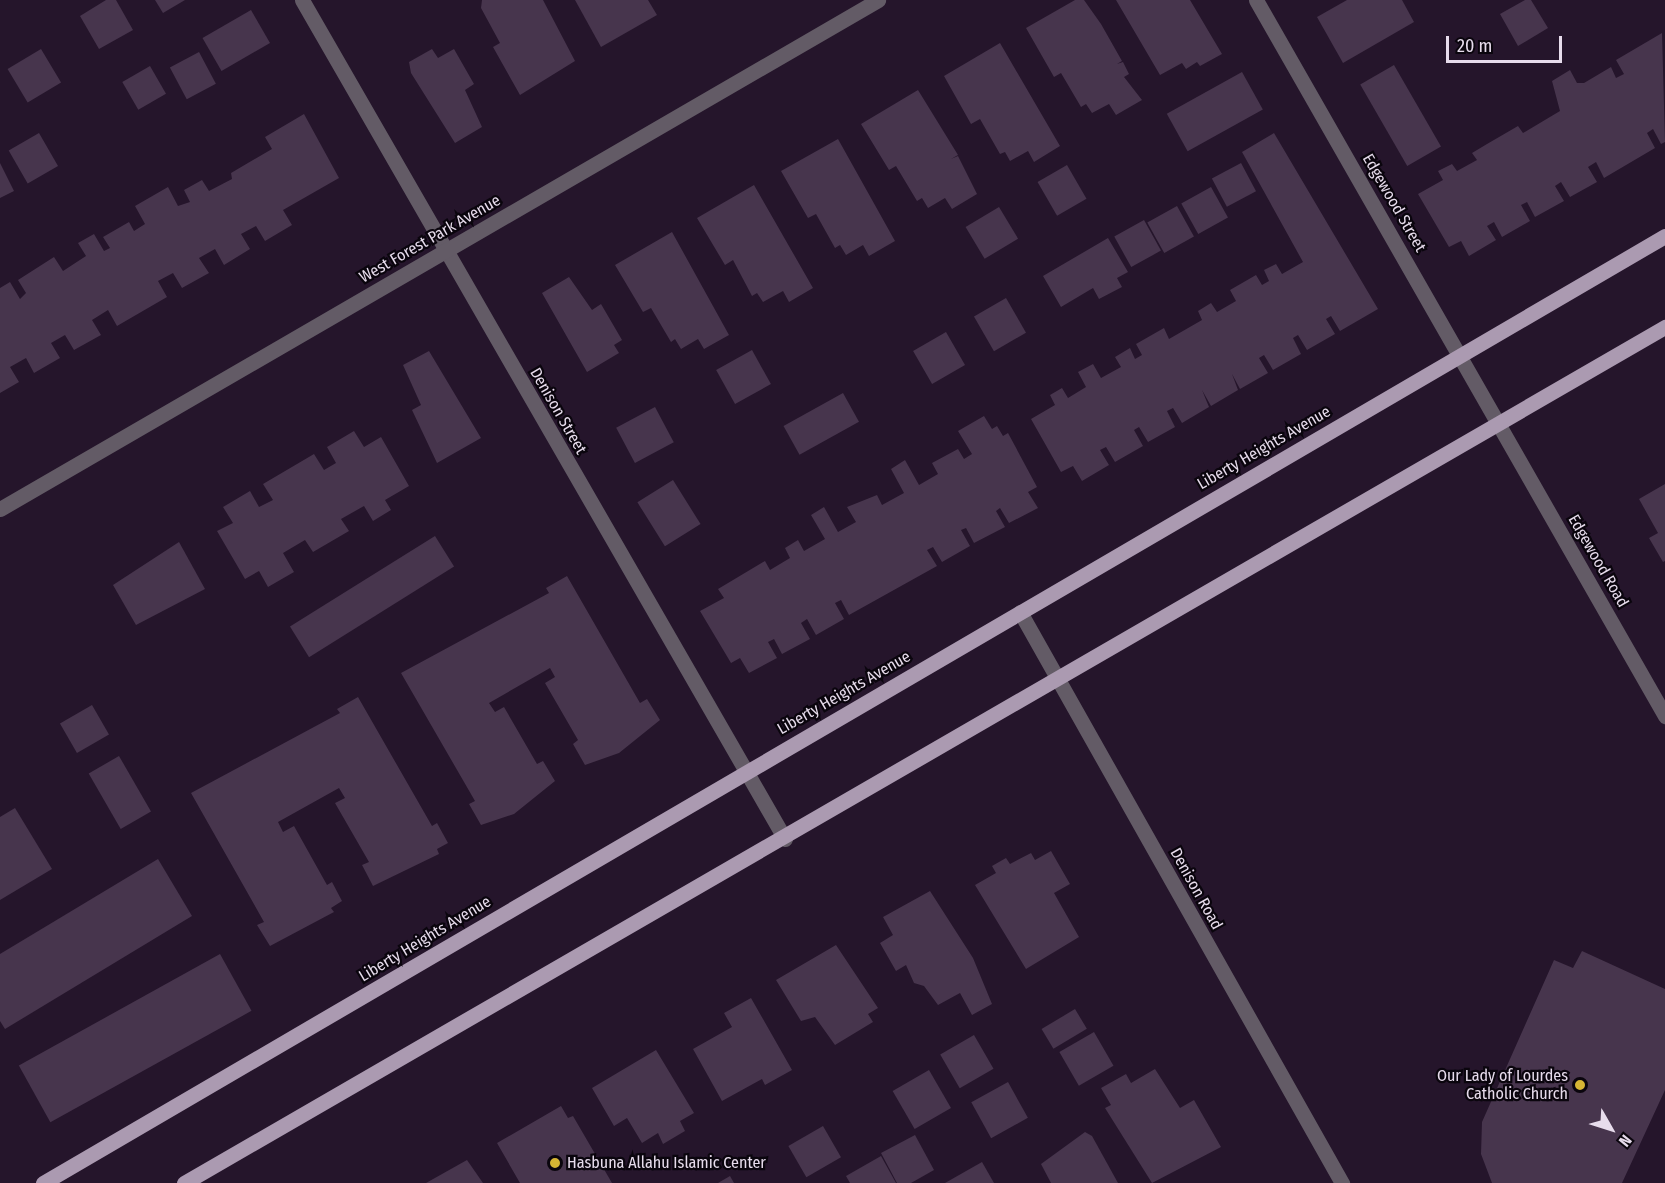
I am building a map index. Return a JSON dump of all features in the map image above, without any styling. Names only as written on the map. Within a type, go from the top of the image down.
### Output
[{"type":"main road","name":"Liberty Heights Avenue","points":[[43,1183],[1665,236]]},
{"type":"main road","points":[[184,1183],[785,839],[1665,327]]},
{"type":"street","name":"Denison Street","points":[[302,0],[785,839]]},
{"type":"street","name":"West Forest Park Avenue","points":[[0,508],[878,0]]},
{"type":"street","name":"Edgewood Street","points":[[1256,0],[1500,424]]},
{"type":"street","name":"Edgewood Road","points":[[1500,424],[1665,716]]},
{"type":"street","name":"Denison Road","points":[[1020,612],[1342,1183]]},
{"type":"building","points":[[106,0],[116,0],[133,30],[99,49],[80,16]]},
{"type":"building","points":[[155,0],[185,0],[163,13]]},
{"type":"building","points":[[482,0],[543,0],[575,61],[520,95],[493,47],[500,43],[481,8]]},
{"type":"building","points":[[575,0],[648,0],[657,15],[601,47]]},
{"type":"building","points":[[1075,0],[1084,0],[1101,24],[1122,61],[1117,64],[1123,62],[1129,74],[1124,77],[1142,100],[1116,115],[1109,104],[1092,113],[1086,104],[1081,107],[1061,73],[1054,77],[1026,28]]},
{"type":"building","points":[[1116,0],[1190,0],[1222,54],[1200,66],[1197,62],[1186,69],[1182,63],[1160,75]]},
{"type":"building","points":[[1347,0],[1402,0],[1414,22],[1343,63],[1317,17]]},
{"type":"building","points":[[1525,0],[1531,0],[1548,28],[1518,46],[1500,14]]},
{"type":"building","points":[[251,10],[270,43],[222,71],[203,38]]},
{"type":"building","points":[[1662,33],[1665,142],[1661,144],[1653,129],[1647,133],[1655,148],[1604,178],[1596,162],[1588,167],[1597,182],[1570,197],[1561,182],[1555,186],[1564,201],[1535,217],[1527,202],[1521,205],[1530,221],[1502,237],[1494,222],[1487,226],[1496,240],[1469,256],[1461,241],[1449,247],[1418,194],[1443,180],[1438,171],[1452,164],[1457,171],[1477,160],[1472,153],[1487,144],[1518,126],[1523,133],[1560,111],[1552,81],[1570,70],[1577,83],[1584,83],[1611,67],[1616,78],[1624,74],[1616,60]]},
{"type":"building","points":[[1000,43],[1060,146],[1034,162],[1028,151],[1010,161],[1005,152],[1000,154],[980,119],[971,124],[944,76]]},
{"type":"building","points":[[41,49],[61,82],[28,103],[8,69]]},
{"type":"building","points":[[432,49],[438,58],[454,49],[474,84],[465,90],[482,127],[455,143],[411,73],[409,62]]},
{"type":"building","points":[[199,52],[216,84],[187,99],[170,67]]},
{"type":"building","points":[[1394,65],[1441,146],[1407,166],[1360,84]]},
{"type":"building","points":[[150,66],[166,94],[138,110],[122,82]]},
{"type":"building","points":[[1242,72],[1263,110],[1188,151],[1167,114]]},
{"type":"building","points":[[918,90],[958,155],[951,159],[958,156],[977,194],[952,209],[945,198],[928,208],[922,198],[917,201],[896,166],[889,170],[861,124]]},
{"type":"building","points":[[304,114],[339,178],[283,210],[292,225],[265,241],[256,226],[241,234],[250,249],[224,265],[215,249],[199,258],[209,273],[182,288],[173,273],[158,281],[167,297],[117,326],[108,310],[92,320],[101,335],[74,350],[65,335],[51,343],[60,358],[34,373],[26,358],[10,367],[19,382],[0,393],[0,288],[10,282],[20,299],[26,293],[18,280],[54,257],[63,271],[86,256],[78,243],[94,234],[104,251],[110,248],[103,237],[129,222],[134,231],[145,224],[135,206],[168,187],[178,206],[190,202],[184,190],[202,180],[209,191],[232,179],[231,173],[272,149],[265,137]]},
{"type":"building","points":[[39,133],[58,166],[28,183],[9,150]]},
{"type":"building","points":[[1274,133],[1378,309],[1340,331],[1331,316],[1326,319],[1335,334],[1307,350],[1298,335],[1293,338],[1301,354],[1273,370],[1264,355],[1259,358],[1268,373],[1240,389],[1232,374],[1238,390],[1211,406],[1202,390],[1209,407],[1182,423],[1173,408],[1167,411],[1175,427],[1148,442],[1139,427],[1134,430],[1143,446],[1115,462],[1106,447],[1100,450],[1109,465],[1082,481],[1073,466],[1061,472],[1031,419],[1055,405],[1050,395],[1062,388],[1068,398],[1086,387],[1078,372],[1093,364],[1101,378],[1121,367],[1115,357],[1130,348],[1135,359],[1142,355],[1136,344],[1164,328],[1169,339],[1202,320],[1198,311],[1211,303],[1217,312],[1236,301],[1230,290],[1256,275],[1262,285],[1269,281],[1264,270],[1276,264],[1282,274],[1303,262],[1242,152]]},
{"type":"building","points":[[838,139],[895,241],[869,256],[863,245],[846,255],[840,245],[835,248],[816,214],[808,218],[781,171]]},
{"type":"building","points":[[0,163],[14,191],[0,198]]},
{"type":"building","points":[[1241,163],[1256,191],[1227,207],[1212,178]]},
{"type":"building","points":[[1067,165],[1086,199],[1057,216],[1038,182]]},
{"type":"building","points":[[754,185],[813,288],[789,302],[783,291],[763,302],[757,293],[752,296],[733,260],[725,265],[697,218]]},
{"type":"building","points":[[1211,187],[1228,218],[1198,234],[1181,203]]},
{"type":"building","points":[[1177,206],[1194,237],[1164,253],[1147,222]]},
{"type":"building","points":[[999,207],[1018,239],[985,259],[966,227]]},
{"type":"building","points":[[1144,220],[1161,251],[1131,267],[1114,236]]},
{"type":"building","points":[[672,232],[729,335],[704,349],[698,339],[681,349],[675,339],[671,342],[651,308],[643,312],[615,265]]},
{"type":"building","points":[[1108,238],[1128,272],[1117,278],[1122,287],[1099,299],[1093,288],[1061,307],[1043,276]]},
{"type":"building","points":[[569,277],[592,310],[601,304],[622,340],[614,345],[619,353],[587,372],[542,293]]},
{"type":"building","points":[[1006,298],[1026,333],[994,351],[974,317]]},
{"type":"building","points":[[946,332],[965,365],[932,384],[913,351]]},
{"type":"building","points":[[752,350],[771,384],[735,404],[716,370]]},
{"type":"building","points":[[429,351],[481,438],[437,463],[412,410],[421,405],[403,365]]},
{"type":"building","points":[[843,393],[859,422],[800,455],[784,426]]},
{"type":"building","points":[[655,407],[674,442],[635,463],[616,428]]},
{"type":"building","points":[[984,416],[992,429],[997,426],[1003,436],[1008,433],[1037,487],[1028,492],[1038,508],[1009,523],[1000,508],[996,511],[1005,527],[974,543],[966,528],[961,530],[970,546],[942,562],[933,547],[927,550],[937,566],[849,615],[841,600],[835,603],[844,619],[816,635],[807,619],[801,623],[810,639],[782,654],[774,639],[768,642],[777,658],[749,673],[740,658],[731,663],[700,611],[724,598],[718,589],[765,561],[770,570],[790,558],[785,548],[798,540],[804,551],[825,539],[811,515],[824,507],[838,532],[856,522],[847,507],[877,495],[882,505],[904,493],[891,469],[905,460],[919,485],[938,474],[932,463],[958,449],[964,459],[972,454],[958,431]]},
{"type":"building","points":[[354,431],[364,447],[381,437],[409,486],[385,500],[391,510],[373,521],[364,506],[341,519],[349,531],[313,552],[305,540],[283,553],[294,572],[268,587],[259,571],[245,579],[217,531],[233,523],[223,507],[250,491],[259,507],[273,500],[263,484],[314,454],[324,470],[336,463],[327,447]]},
{"type":"building","points":[[673,480],[701,524],[665,546],[637,502]]},
{"type":"building","points":[[1665,484],[1665,561],[1663,562],[1649,538],[1658,533],[1639,499]]},
{"type":"building","points":[[435,536],[454,567],[309,657],[290,627]]},
{"type":"building","points":[[179,542],[205,589],[136,625],[113,585]]},
{"type":"building","points":[[567,576],[640,703],[647,699],[660,720],[619,753],[585,765],[573,744],[578,740],[545,683],[555,677],[550,668],[489,703],[495,712],[504,707],[537,764],[543,761],[555,781],[514,814],[481,825],[469,804],[475,801],[401,673],[549,593],[546,588]]},
{"type":"building","points":[[358,697],[432,826],[437,823],[448,843],[437,849],[439,854],[373,886],[362,865],[369,862],[335,803],[345,798],[339,788],[278,822],[283,832],[294,826],[327,885],[332,882],[342,901],[331,908],[334,912],[270,946],[257,925],[264,922],[191,793],[340,713],[337,709]]},
{"type":"building","points":[[92,705],[109,734],[77,753],[60,724]]},
{"type":"building","points":[[119,756],[151,811],[121,829],[89,774]]},
{"type":"building","points":[[15,808],[52,869],[0,900],[0,817]]},
{"type":"building","points":[[1051,851],[1070,884],[1054,893],[1079,937],[1026,969],[975,885],[996,873],[992,866],[1006,858],[1010,864],[1031,853],[1035,860]]},
{"type":"building","points":[[158,859],[192,916],[5,1029],[0,1021],[0,954]]},
{"type":"building","points":[[930,891],[973,958],[992,1004],[972,1015],[960,993],[938,1005],[924,986],[914,983],[906,965],[896,971],[880,943],[893,935],[883,917]]},
{"type":"building","points":[[836,945],[878,1008],[868,1014],[873,1022],[835,1045],[815,1017],[801,1021],[776,980]]},
{"type":"building","points":[[1582,951],[1665,989],[1665,1090],[1622,1183],[1492,1183],[1481,1154],[1482,1122],[1554,960],[1573,968]]},
{"type":"building","points":[[220,954],[252,1011],[50,1122],[19,1066]]},
{"type":"building","points":[[751,998],[792,1070],[765,1085],[762,1079],[722,1101],[693,1049],[732,1027],[724,1013]]},
{"type":"building","points":[[1075,1009],[1087,1029],[1053,1049],[1042,1029]]},
{"type":"building","points":[[1094,1032],[1114,1066],[1079,1086],[1059,1052]]},
{"type":"building","points":[[974,1035],[994,1069],[960,1088],[940,1054]]},
{"type":"building","points":[[656,1050],[694,1113],[680,1121],[685,1131],[663,1144],[658,1133],[642,1143],[627,1118],[614,1126],[592,1088]]},
{"type":"building","points":[[1155,1069],[1180,1108],[1194,1100],[1221,1147],[1152,1183],[1105,1108],[1111,1105],[1101,1088],[1126,1074],[1131,1083]]},
{"type":"building","points":[[929,1070],[951,1108],[915,1129],[893,1091]]},
{"type":"building","points":[[1008,1082],[1028,1118],[991,1138],[971,1102]]},
{"type":"building","name":"Hasbuna Allahu Islamic Center","points":[[561,1106],[568,1118],[573,1116],[612,1183],[520,1183],[497,1143]]},
{"type":"building","points":[[823,1126],[841,1157],[806,1177],[788,1146]]},
{"type":"building","points":[[1085,1132],[1092,1136],[1118,1183],[1051,1183],[1041,1164]]},
{"type":"building","points":[[915,1135],[934,1170],[911,1183],[897,1183],[881,1153]]},
{"type":"building","points":[[881,1156],[896,1183],[850,1183],[846,1176]]},
{"type":"building","points":[[467,1160],[483,1183],[426,1183]]},
{"type":"building","points":[[982,1162],[994,1183],[945,1183]]},
{"type":"building","points":[[730,1176],[734,1183],[718,1183]]},
{"type":"place","name":"Our Lady of Lourdes Catholic Church","points":[[1580,1085]]},
{"type":"place","name":"Hasbuna Allahu Islamic Center","points":[[555,1163]]}]
